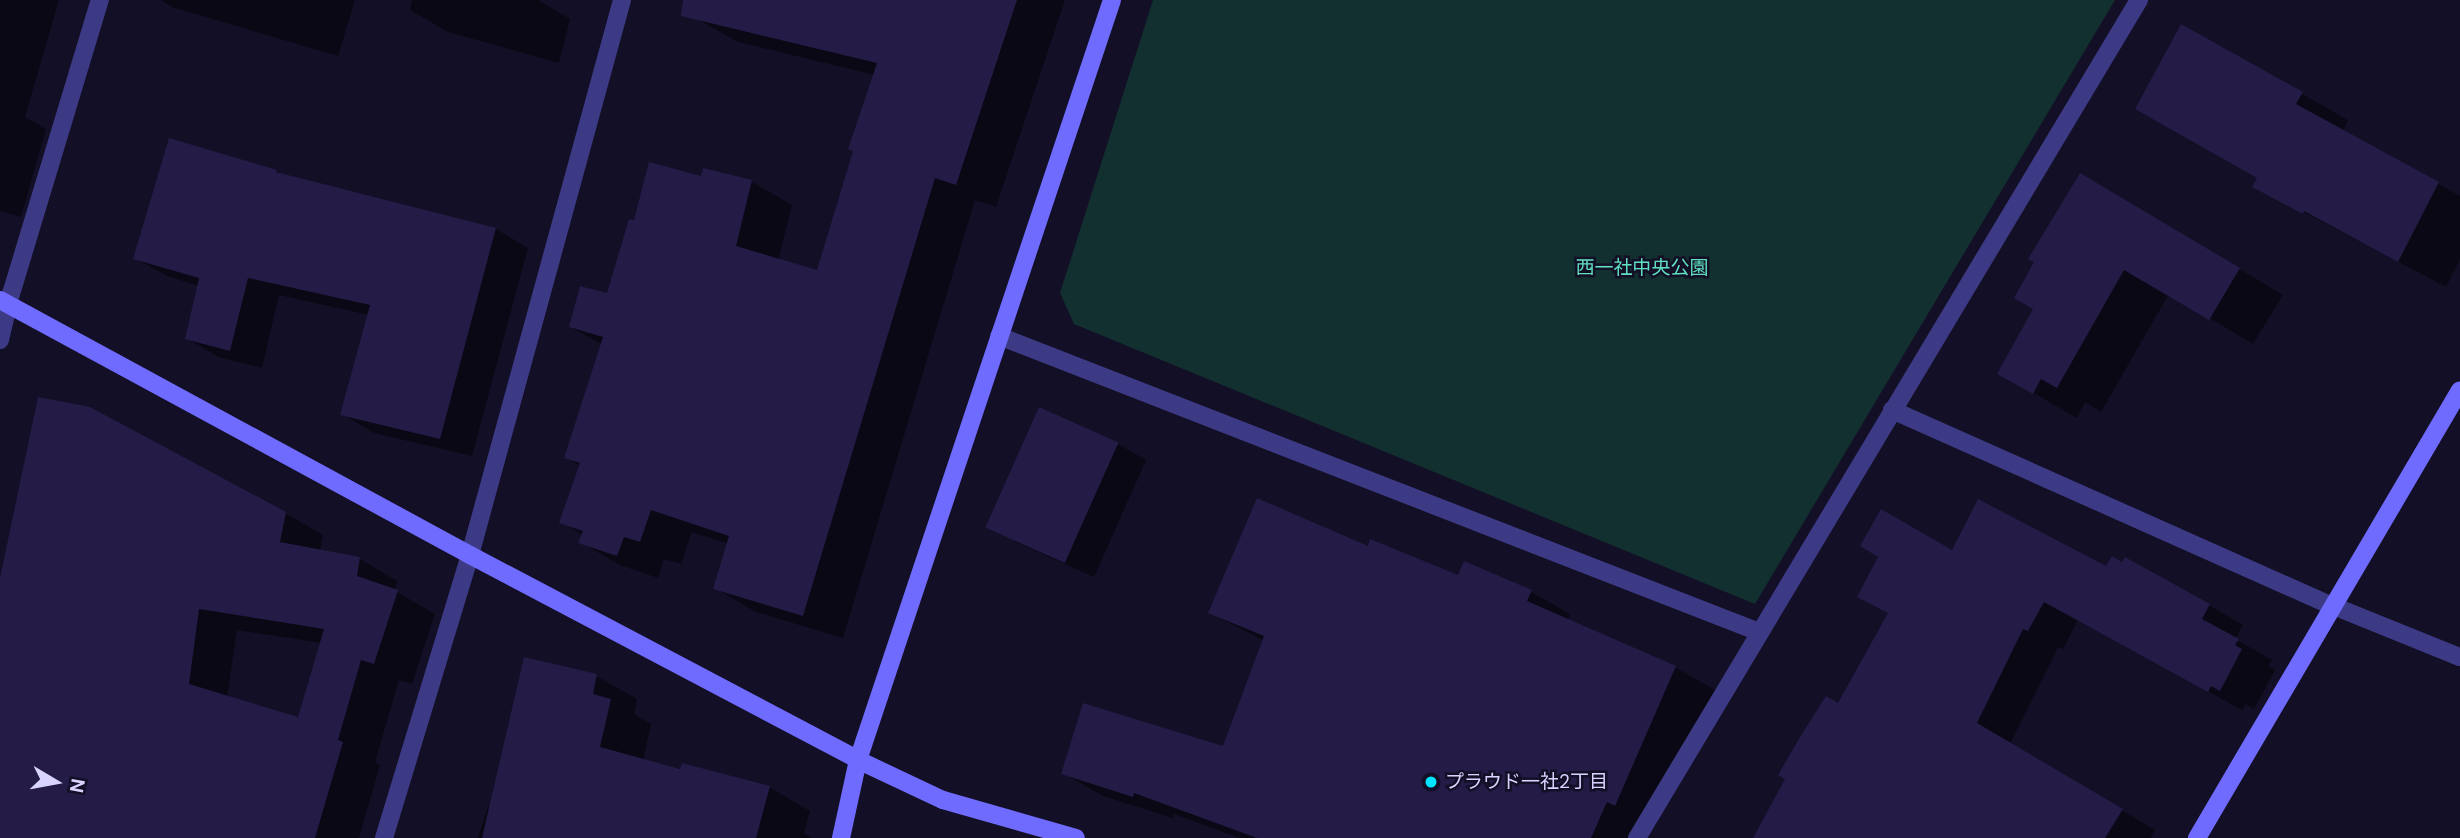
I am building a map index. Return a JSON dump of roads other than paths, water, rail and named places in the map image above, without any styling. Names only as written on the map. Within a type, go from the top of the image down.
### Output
[{"type":"street","points":[[0,340],[4,302],[100,0]]},
{"type":"street","points":[[384,838],[470,555],[622,0]]},
{"type":"street","points":[[841,838],[858,760],[1112,0]]},
{"type":"street","points":[[1637,838],[2139,0]]},
{"type":"street","points":[[4,302],[470,555],[858,760],[943,800],[1076,838]]},
{"type":"street","points":[[999,336],[1759,632]]},
{"type":"street","points":[[2197,838],[2460,390]]},
{"type":"street","points":[[1892,410],[2332,605],[2460,657]]},
{"type":"place","name":"プラウド一社2丁目","points":[[1431,782]]},
{"type":"park label","name":"西一社中央公園","points":[[1642,268]]}]
